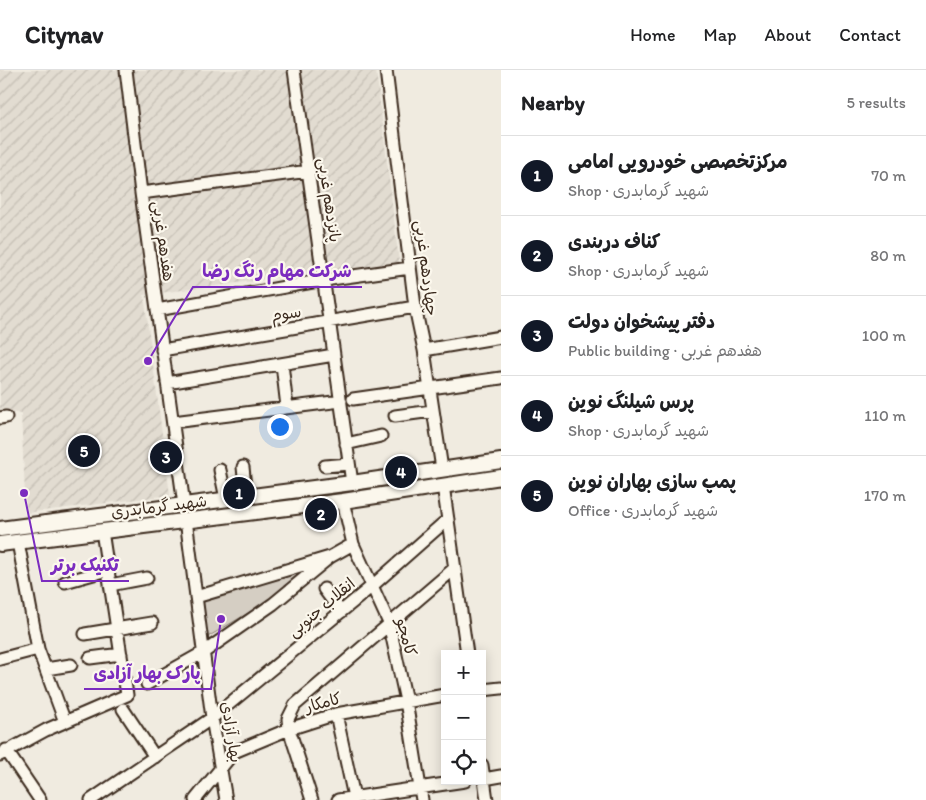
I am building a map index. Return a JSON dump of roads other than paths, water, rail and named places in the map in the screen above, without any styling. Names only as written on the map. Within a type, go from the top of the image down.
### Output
[{"type":"main road","name":"شهید گرمابدری","points":[[0,529],[352,483],[501,461]]},
{"type":"main road","points":[[442,469],[443,484]]},
{"type":"main road","name":"شهید گرمابدری","points":[[0,544],[343,501],[443,484],[501,477]]},
{"type":"main road","points":[[184,505],[186,520]]},
{"type":"street","name":"هفدهم غربی","points":[[126,70],[184,505]]},
{"type":"street","name":"پانزدهم غربی","points":[[294,70],[352,483]]},
{"type":"street","name":"چهاردهم غربی","points":[[386,70],[415,307],[424,350],[442,469]]},
{"type":"street","points":[[141,193],[309,171]]},
{"type":"street","points":[[157,310],[324,280],[410,268]]},
{"type":"street","name":"سوم","points":[[162,350],[415,307]]},
{"type":"street","points":[[424,350],[501,337]]},
{"type":"street","points":[[167,383],[334,355]]},
{"type":"street","points":[[282,364],[287,407]]},
{"type":"street","points":[[353,399],[501,378]]},
{"type":"street","points":[[173,422],[341,401]]},
{"type":"street","points":[[397,419],[433,414]]},
{"type":"street","points":[[346,444],[381,436]]},
{"type":"street","points":[[325,466],[349,464]]},
{"type":"street","points":[[242,467],[246,497]]},
{"type":"street","points":[[220,470],[226,500]]},
{"type":"street","points":[[443,484],[466,650]]},
{"type":"street","name":"کامجو","points":[[343,501],[353,544],[389,623],[406,701],[422,800]]},
{"type":"street","name":"انقلاب جنوبی","points":[[91,800],[212,718],[371,587],[448,519]]},
{"type":"street","name":"بهار آزادی","points":[[186,520],[212,718],[226,800]]},
{"type":"street","points":[[40,800],[3,753],[65,722],[119,705],[127,695],[102,531]]},
{"type":"street","points":[[18,542],[38,649],[65,722]]},
{"type":"street","points":[[147,684],[204,652],[273,604],[330,557],[353,544]]},
{"type":"street","points":[[196,596],[330,557]]},
{"type":"street","points":[[312,800],[289,729],[288,719],[295,705],[455,568]]},
{"type":"street","points":[[66,582],[108,570]]},
{"type":"street","points":[[110,585],[147,578]]},
{"type":"street","points":[[324,589],[341,612]]},
{"type":"street","points":[[85,634],[152,623]]},
{"type":"street","points":[[0,659],[38,649]]},
{"type":"street","points":[[90,658],[121,654]]},
{"type":"street","points":[[46,669],[71,665]]},
{"type":"street","points":[[486,690],[501,688]]},
{"type":"street","name":"کامکار","points":[[195,800],[234,752],[289,729],[336,714],[441,696]]},
{"type":"street","points":[[119,705],[155,756]]},
{"type":"street","points":[[336,714],[354,797]]},
{"type":"street","points":[[486,779],[501,776]]},
{"type":"street","points":[[338,800],[368,797],[441,784]]},
{"type":"street","points":[[485,785],[487,800]]},
{"type":"place","name":"شرکت مهام رنگ رضا","points":[[148,361]]},
{"type":"place","name":"پمپ سازی بهاران نوین","points":[[84,451]]},
{"type":"place","name":"دفتر پیشخوان دولت","points":[[166,457]]},
{"type":"place","name":"پرس شیلنگ نوین","points":[[401,472]]},
{"type":"place","name":"تکنیک برتر","points":[[24,493]]},
{"type":"place","name":"مرکزتخصصی خودرویی امامی","points":[[239,493]]},
{"type":"place","name":"کناف دربندی","points":[[321,514]]},
{"type":"place","name":"پارک بهار آزادی","points":[[221,619]]}]
